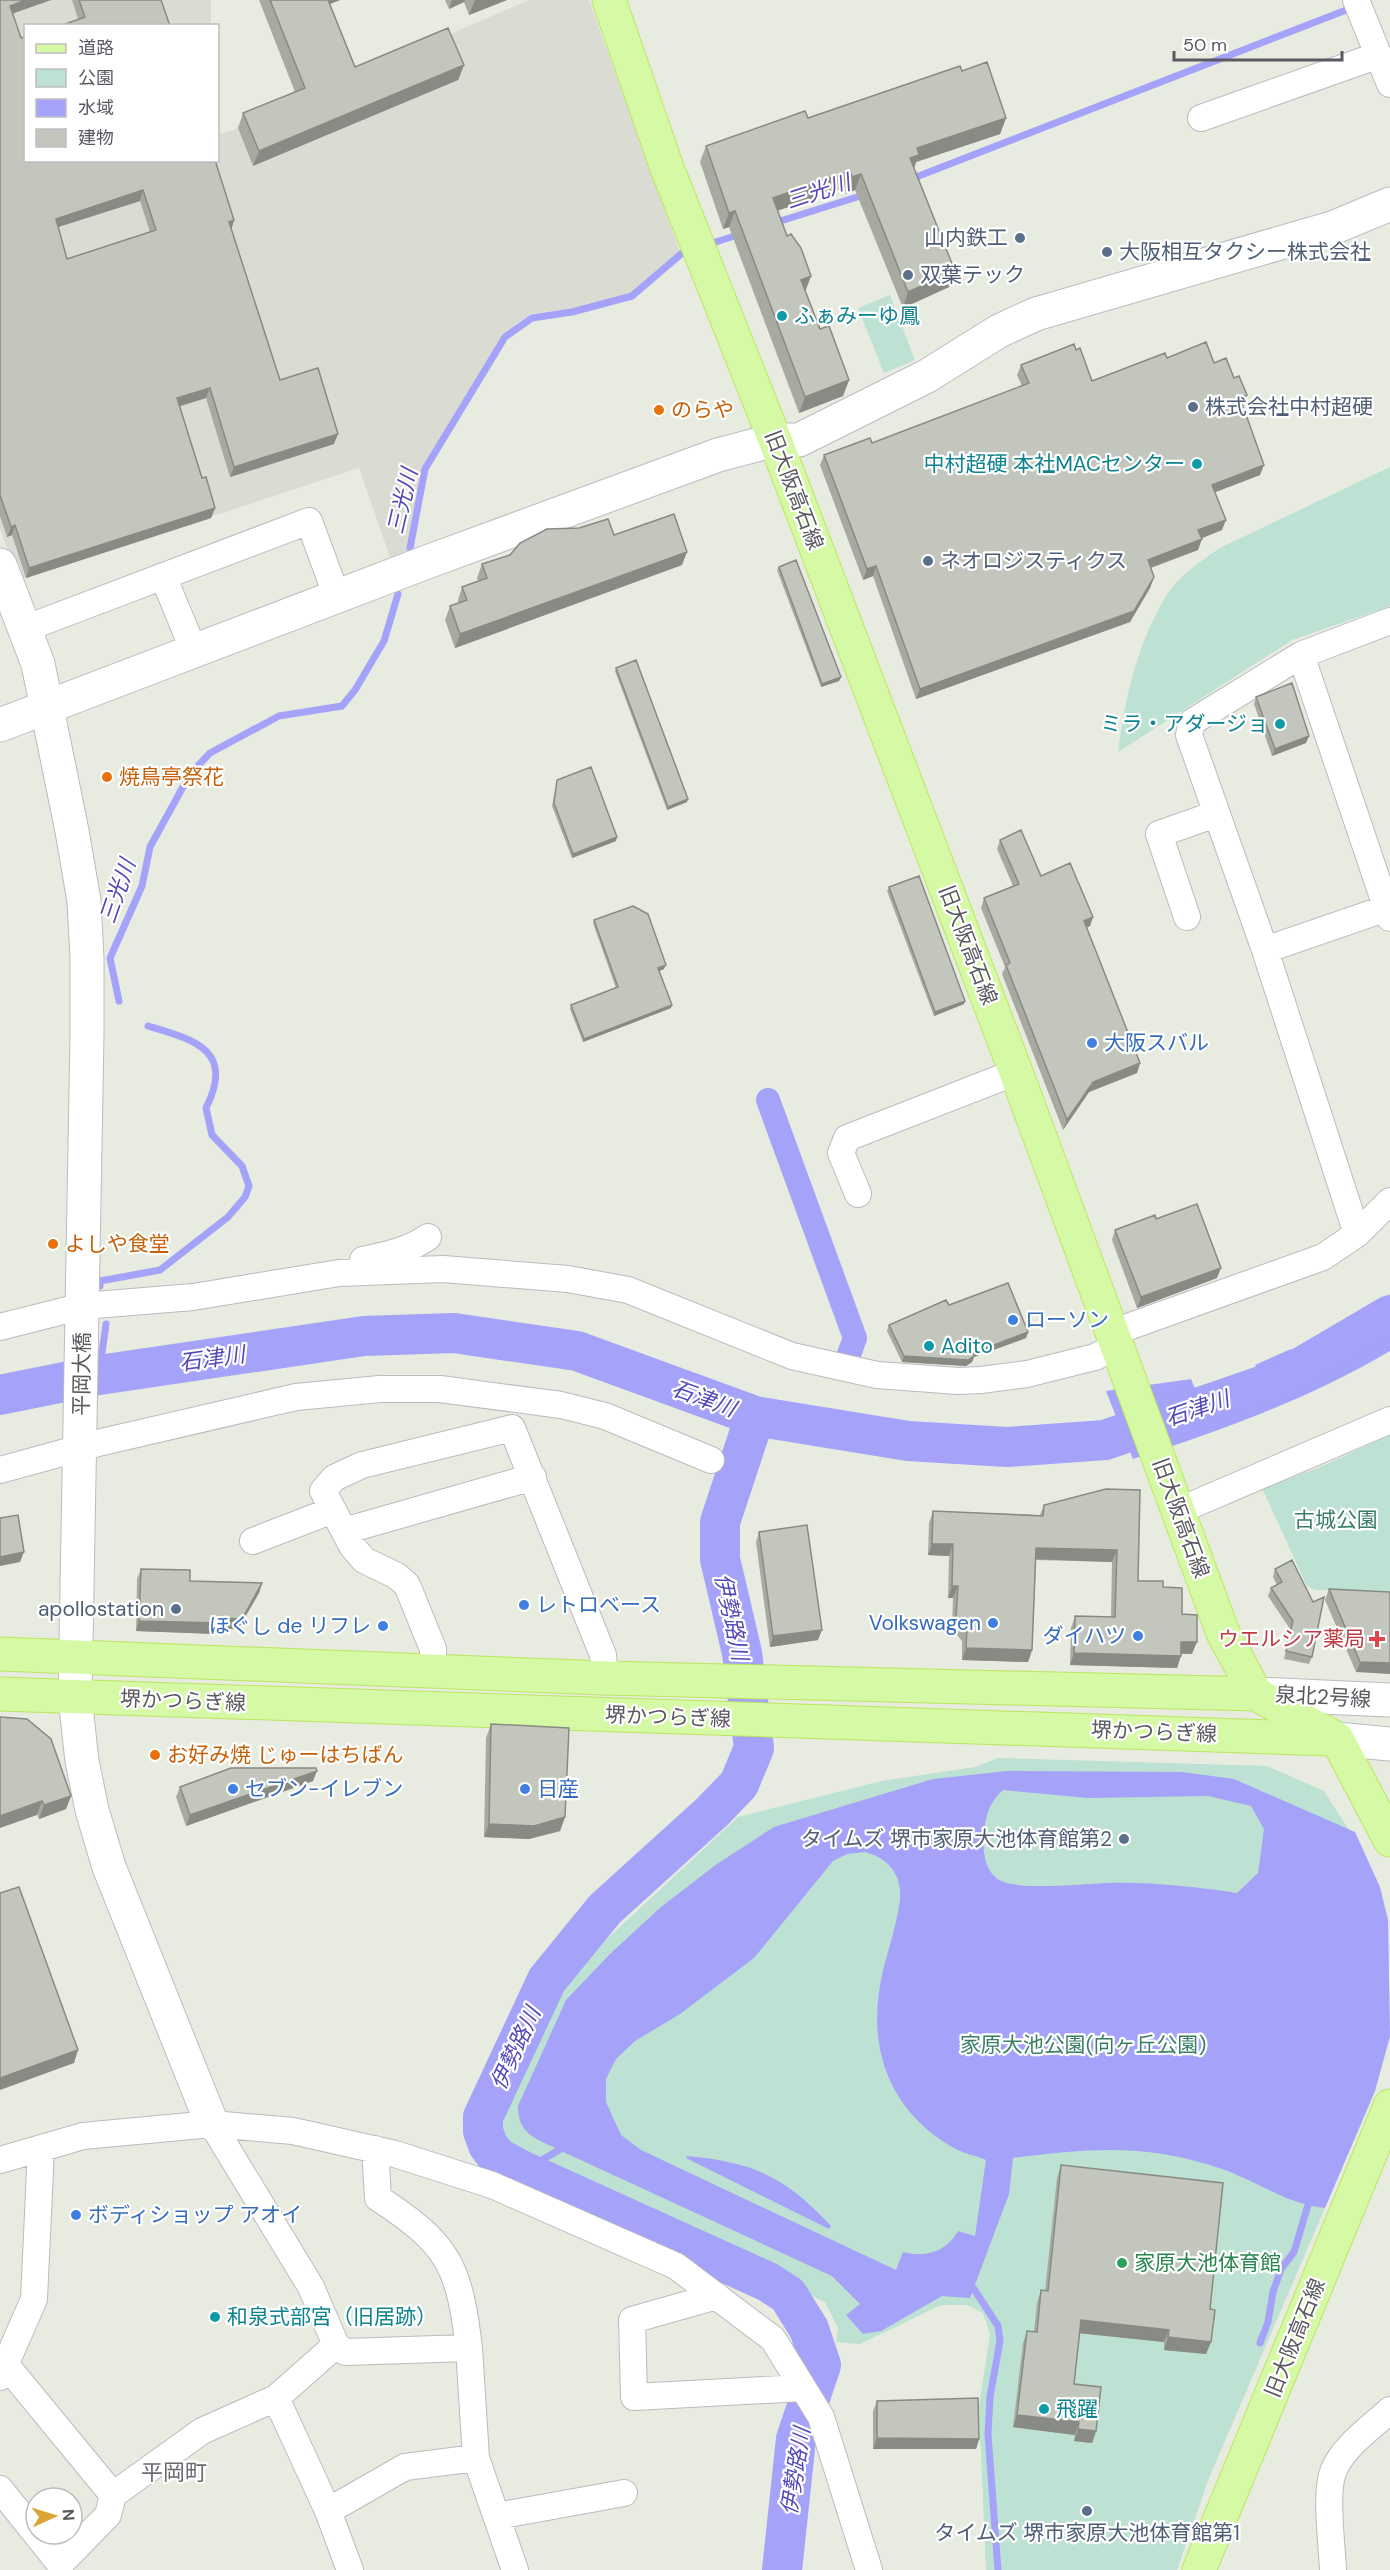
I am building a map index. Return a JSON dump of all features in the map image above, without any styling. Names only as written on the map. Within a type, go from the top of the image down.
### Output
[{"type":"main road","name":"旧大阪高石線","points":[[609,0],[667,168],[775,440],[1016,1072],[1223,1633],[1256,1694]]},
{"type":"main road","name":"堺かつらぎ線","points":[[0,1654],[730,1682],[1256,1694]]},
{"type":"main road","name":"堺かつらぎ線","points":[[0,1694],[1337,1739]]},
{"type":"main road","points":[[1256,1694],[1337,1739],[1390,1840]]},
{"type":"main road","name":"旧大阪高石線","points":[[1199,2570],[1390,2106]]},
{"type":"street","points":[[1202,118],[1385,65],[1360,9]]},
{"type":"street","points":[[0,725],[718,455],[775,440],[799,440],[927,376],[999,331],[1036,314],[1335,227],[1390,204]]},
{"type":"street","points":[[24,629],[309,521],[337,597]]},
{"type":"street","name":"平岡大橋","points":[[0,565],[38,664],[84,901],[87,958],[75,1698],[82,1761],[92,1810],[109,1867],[212,2124]]},
{"type":"street","points":[[163,576],[194,651]]},
{"type":"street","points":[[1357,1234],[1265,950],[1189,735],[1192,722],[1301,654],[1390,621]]},
{"type":"street","points":[[1265,950],[1388,913],[1301,654]]},
{"type":"street","points":[[1187,917],[1159,834],[1216,814]]},
{"type":"street","points":[[858,1194],[842,1153],[847,1138],[916,1123],[1016,1072]]},
{"type":"street","points":[[0,1327],[83,1311],[193,1297],[339,1273],[442,1269],[568,1279],[628,1290],[792,1356],[878,1375],[957,1382],[981,1380],[1027,1374],[1095,1358],[1120,1349],[1323,1257],[1357,1234],[1390,1202]]},
{"type":"street","points":[[339,1273],[348,1264],[393,1254],[415,1246],[428,1238]]},
{"type":"street","points":[[0,1470],[80,1441],[296,1397],[380,1389],[440,1389],[561,1405],[605,1416],[711,1460]]},
{"type":"street","points":[[1178,1511],[1390,1420]]},
{"type":"street","points":[[433,1671],[433,1649],[406,1585],[397,1576],[364,1560],[338,1521],[323,1491],[334,1478],[362,1465],[512,1428],[603,1655],[605,1678]]},
{"type":"street","points":[[253,1541],[533,1477]]},
{"type":"street","name":"泉北2号線","points":[[1256,1694],[1390,1700]]},
{"type":"street","name":"泉北2号線","points":[[1337,1739],[1390,1744]]},
{"type":"street","points":[[212,2124],[311,2287],[336,2345],[345,2352],[469,2348]]},
{"type":"street","points":[[0,2160],[83,2136],[212,2124],[293,2131],[375,2149],[492,2185],[676,2266],[773,2339],[821,2417],[869,2570]]},
{"type":"street","points":[[41,2148],[34,2299],[3,2371],[113,2495]]},
{"type":"street","points":[[375,2149],[378,2198],[419,2225],[441,2249],[459,2282],[469,2348],[476,2458],[515,2570]]},
{"type":"street","points":[[717,2296],[632,2320],[634,2397],[802,2388]]},
{"type":"street","points":[[45,2546],[62,2567],[108,2515],[113,2495],[202,2431],[276,2398],[336,2345]]},
{"type":"street","points":[[276,2398],[328,2511],[350,2570]]},
{"type":"street","points":[[1333,2570],[1330,2504],[1333,2472],[1347,2451],[1390,2410]]},
{"type":"street","points":[[328,2511],[405,2467],[476,2458]]},
{"type":"street","points":[[0,2489],[24,2519]]},
{"type":"street","points":[[497,2516],[624,2493]]},
{"type":"shaded area","points":[[0,0],[211,0],[211,24],[24,24],[24,162],[219,162],[219,135],[529,0],[589,0],[680,252],[630,293],[571,309],[531,314],[503,334],[423,467],[408,557],[392,563],[359,468],[19,580],[0,529]]},
{"type":"green space","points":[[890,295],[915,360],[884,373],[858,308]]},
{"type":"green space","points":[[1390,467],[1390,606],[1292,640],[1118,752],[1129,690],[1141,650],[1158,611],[1168,593],[1179,580],[1220,548]]},
{"type":"green space","name":"古城公園","points":[[1390,1435],[1390,1591],[1315,1590],[1307,1586],[1262,1488],[1318,1468]]},
{"type":"green space","name":"家原大池公園(向ヶ丘公園)","points":[[998,1758],[1267,1766],[1324,1791],[1352,1835],[1388,1920],[1390,2036],[1375,2091],[1209,2478],[1177,2570],[986,2570],[979,2406],[990,2334],[983,2313],[967,2305],[941,2305],[860,2344],[836,2342],[838,2328],[825,2302],[560,2178],[514,2151],[500,2124],[508,2101],[559,1995],[606,1940],[738,1817],[882,1781],[975,1767]]},
{"type":"water","points":[[1390,1296],[1390,1351],[1329,1384],[1264,1412],[1133,1459],[1106,1391],[1191,1379],[1203,1408],[1210,1412],[1214,1406],[1260,1390],[1266,1381],[1255,1365],[1291,1349],[1305,1367],[1320,1357],[1320,1335]]},
{"type":"water","points":[[1007,1771],[1182,1772],[1234,1779],[1355,1832],[1380,1887],[1388,1920],[1390,2036],[1375,2091],[1325,2208],[1298,2202],[1222,2169],[1169,2155],[1143,2151],[1093,2150],[1013,2158],[1009,2194],[970,2298],[942,2296],[881,2331],[863,2334],[846,2315],[860,2304],[832,2276],[559,2150],[525,2130],[521,2123],[518,2106],[566,2000],[611,1953],[661,1907],[717,1864],[774,1827],[933,1779]],"holes":[[[1003,1790],[1087,1798],[1208,1796],[1251,1806],[1264,1829],[1258,1873],[1237,1893],[1141,1883],[1027,1886],[1004,1882],[993,1874],[984,1855],[985,1822],[994,1800]],[[865,1852],[889,1865],[896,1876],[900,1890],[899,1908],[882,1975],[878,2002],[877,2028],[888,2076],[899,2097],[914,2117],[933,2134],[960,2151],[986,2160],[975,2236],[958,2231],[948,2244],[935,2252],[927,2254],[903,2252],[896,2270],[641,2150],[621,2135],[606,2102],[606,2079],[616,2059],[635,2041],[680,2014],[754,1958],[833,1861],[847,1854]]]},
{"type":"water","points":[[687,2156],[731,2163],[767,2175],[799,2195],[831,2226],[829,2229],[686,2158]]},
{"type":"building","points":[[0,0],[26,0],[10,6],[21,38],[24,37],[24,162],[216,162],[234,220],[229,222],[280,380],[318,368],[338,434],[234,467],[210,388],[177,398],[202,478],[206,477],[215,508],[29,568],[15,525],[11,527],[0,495]],"holes":[[[143,190],[156,230],[67,259],[56,219]]]},
{"type":"building","points":[[79,0],[161,0],[169,24],[66,24],[85,17]]},
{"type":"building","points":[[270,0],[328,0],[355,67],[448,28],[464,65],[259,151],[243,113],[305,88]]},
{"type":"building","points":[[987,62],[1006,118],[917,148],[919,155],[910,158],[955,271],[908,292],[861,174],[852,177],[850,171],[773,198],[787,236],[791,234],[801,248],[811,276],[801,280],[820,329],[829,326],[849,380],[805,397],[735,211],[729,213],[706,146],[805,111],[808,118],[960,66],[962,71]]},
{"type":"building","points":[[1206,342],[1214,363],[1226,358],[1234,378],[1239,376],[1247,395],[1240,398],[1264,465],[1212,485],[1226,520],[1198,530],[1202,539],[1148,560],[1154,577],[1134,611],[920,689],[876,566],[867,569],[824,455],[870,438],[872,443],[1029,383],[1021,365],[1074,344],[1076,350],[1080,348],[1092,381],[1165,353],[1167,358]]},
{"type":"building","points":[[674,514],[687,552],[460,634],[450,606],[467,600],[462,587],[487,578],[482,564],[510,555],[520,543],[547,529],[579,528],[608,519],[614,535]]},
{"type":"building","points":[[796,560],[841,677],[822,684],[779,567]]},
{"type":"building","points":[[636,660],[688,799],[668,807],[616,668]]},
{"type":"building","name":"ミラ・アダージョ","points":[[1292,683],[1309,736],[1275,749],[1256,697]]},
{"type":"building","points":[[591,767],[617,837],[573,854],[554,803],[557,780]]},
{"type":"building","points":[[1021,830],[1041,876],[1070,863],[1093,917],[1084,921],[1140,1063],[1093,1082],[1067,1120],[1006,965],[1010,963],[984,898],[1019,884],[1000,840]]},
{"type":"building","points":[[919,876],[965,1001],[935,1012],[889,887]]},
{"type":"building","points":[[633,906],[648,914],[666,965],[658,968],[672,1005],[584,1039],[571,1005],[618,987],[594,920]]},
{"type":"building","points":[[1197,1204],[1221,1268],[1141,1297],[1115,1230],[1155,1215],[1156,1219]]},
{"type":"building","points":[[1008,1283],[1028,1332],[973,1353],[974,1356],[968,1360],[904,1356],[889,1325],[946,1300],[949,1305]]},
{"type":"building","points":[[1106,1489],[1140,1490],[1138,1581],[1163,1581],[1163,1587],[1182,1588],[1182,1614],[1197,1615],[1197,1642],[1181,1642],[1181,1656],[1074,1653],[1075,1616],[1115,1617],[1117,1550],[1036,1548],[1032,1650],[966,1648],[967,1629],[956,1617],[958,1586],[952,1586],[953,1544],[932,1544],[933,1511],[1043,1516],[1044,1505]]},
{"type":"building","points":[[18,1515],[24,1552],[0,1557],[0,1518]]},
{"type":"building","points":[[807,1525],[822,1630],[773,1636],[759,1532]]},
{"type":"building","points":[[1292,1560],[1313,1602],[1324,1597],[1312,1657],[1286,1651],[1293,1621],[1271,1588],[1282,1582],[1275,1569]]},
{"type":"building","points":[[141,1569],[190,1570],[190,1581],[262,1583],[242,1619],[218,1618],[221,1623],[139,1621]]},
{"type":"building","points":[[1329,1589],[1390,1592],[1390,1663],[1360,1662]]},
{"type":"building","points":[[0,1717],[27,1719],[51,1739],[71,1796],[44,1805],[42,1801],[0,1816]]},
{"type":"building","points":[[491,1724],[569,1728],[565,1817],[534,1826],[489,1824]]},
{"type":"building","points":[[231,1768],[316,1768],[317,1771],[190,1815],[180,1787]]},
{"type":"building","points":[[19,1887],[78,2050],[0,2078],[0,1893]]},
{"type":"building","points":[[1061,2165],[1223,2183],[1210,2309],[1215,2310],[1211,2342],[1168,2337],[1169,2330],[1081,2320],[1074,2384],[1101,2387],[1096,2431],[1078,2429],[1079,2422],[1017,2415],[1027,2331],[1037,2332],[1041,2290],[1048,2291]]},
{"type":"building","points":[[978,2398],[979,2439],[877,2438],[877,2401]]},
{"type":"waterway","name":"三光川","points":[[911,179],[1354,7]]},
{"type":"waterway","name":"三光川","points":[[774,223],[867,194]]},
{"type":"waterway","name":"三光川","points":[[706,245],[741,234]]},
{"type":"waterway","name":"三光川","points":[[410,548],[425,469],[505,337],[532,318],[572,312],[632,296],[681,254],[689,251]]},
{"type":"waterway","name":"三光川","points":[[119,1001],[110,958],[142,886],[150,847],[190,774],[210,753],[279,716],[342,706],[355,690],[384,641],[398,594]]},
{"type":"waterway","name":"三光川","points":[[100,1286],[100,1281],[160,1270],[228,1217],[245,1197],[249,1186],[242,1166],[212,1135],[206,1108],[214,1088],[216,1073],[213,1060],[206,1050],[195,1043],[148,1026]]},
{"type":"waterway","points":[[768,1100],[855,1338],[848,1357]]},
{"type":"waterway","name":"石津川","points":[[0,1395],[99,1375],[364,1336],[454,1333],[577,1351],[755,1416],[908,1441],[1007,1447],[1105,1440],[1281,1379],[1390,1315]]},
{"type":"waterway","name":"三光川","points":[[99,1375],[106,1324]]},
{"type":"waterway","name":"伊勢路川","points":[[755,1416],[720,1522],[720,1559],[742,1653],[754,1748],[739,1784],[712,1812],[605,1909],[547,1980],[483,2117],[483,2131],[488,2145],[497,2157],[523,2171],[768,2282],[788,2295],[809,2329],[821,2365],[796,2439],[782,2570]]},
{"type":"waterway","points":[[523,2171],[559,2150]]},
{"type":"waterway","points":[[1260,2343],[1268,2322],[1273,2292],[1281,2269],[1294,2252],[1308,2205]]},
{"type":"waterway","points":[[974,2289],[998,2326],[1000,2341],[990,2397],[988,2434],[998,2570]]},
{"type":"place","name":"山内鉄工","points":[[1020,238]]},
{"type":"place","name":"大阪相互タクシー株式会社","points":[[1107,252]]},
{"type":"place","name":"双葉テック","points":[[908,275]]},
{"type":"place","name":"ふぁみーゆ鳳","points":[[782,316]]},
{"type":"place","name":"株式会社中村超硬","points":[[1193,407]]},
{"type":"place","name":"のらや","points":[[659,410]]},
{"type":"place","name":"中村超硬 本社MACセンター","points":[[1197,464]]},
{"type":"place","name":"ネオロジスティクス","points":[[928,561]]},
{"type":"place","name":"ミラ・アダージョ","points":[[1280,724]]},
{"type":"place","name":"焼鳥亭祭花","points":[[107,777]]},
{"type":"place","name":"大阪スバル","points":[[1092,1043]]},
{"type":"place","name":"よしや食堂","points":[[53,1244]]},
{"type":"place","name":"ローソン","points":[[1013,1320]]},
{"type":"place","name":"Adito","points":[[929,1346]]},
{"type":"place","name":"レトロベース","points":[[524,1605]]},
{"type":"place","name":"apollostation","points":[[176,1609]]},
{"type":"place","name":"Volkswagen","points":[[993,1623]]},
{"type":"place","name":"ほぐし de リフレ","points":[[383,1626]]},
{"type":"place","name":"ダイハツ","points":[[1138,1636]]},
{"type":"place","name":"ウエルシア薬局","points":[[1377,1639]]},
{"type":"place","name":"お好み焼 じゅーはちばん","points":[[155,1755]]},
{"type":"place","name":"セブン-イレブン","points":[[233,1789]]},
{"type":"place","name":"日産","points":[[525,1789]]},
{"type":"place","name":"タイムズ 堺市家原大池体育館第2","points":[[1124,1839]]},
{"type":"place","name":"ボディショップ アオイ","points":[[76,2215]]},
{"type":"place","name":"家原大池体育館","points":[[1122,2263]]},
{"type":"place","name":"和泉式部宮（旧居跡）","points":[[215,2317]]},
{"type":"place","name":"飛躍","points":[[1044,2409]]},
{"type":"place","name":"タイムズ 堺市家原大池体育館第1","points":[[1087,2511]]},
{"type":"district","name":"平岡町","points":[[174,2472]]}]
